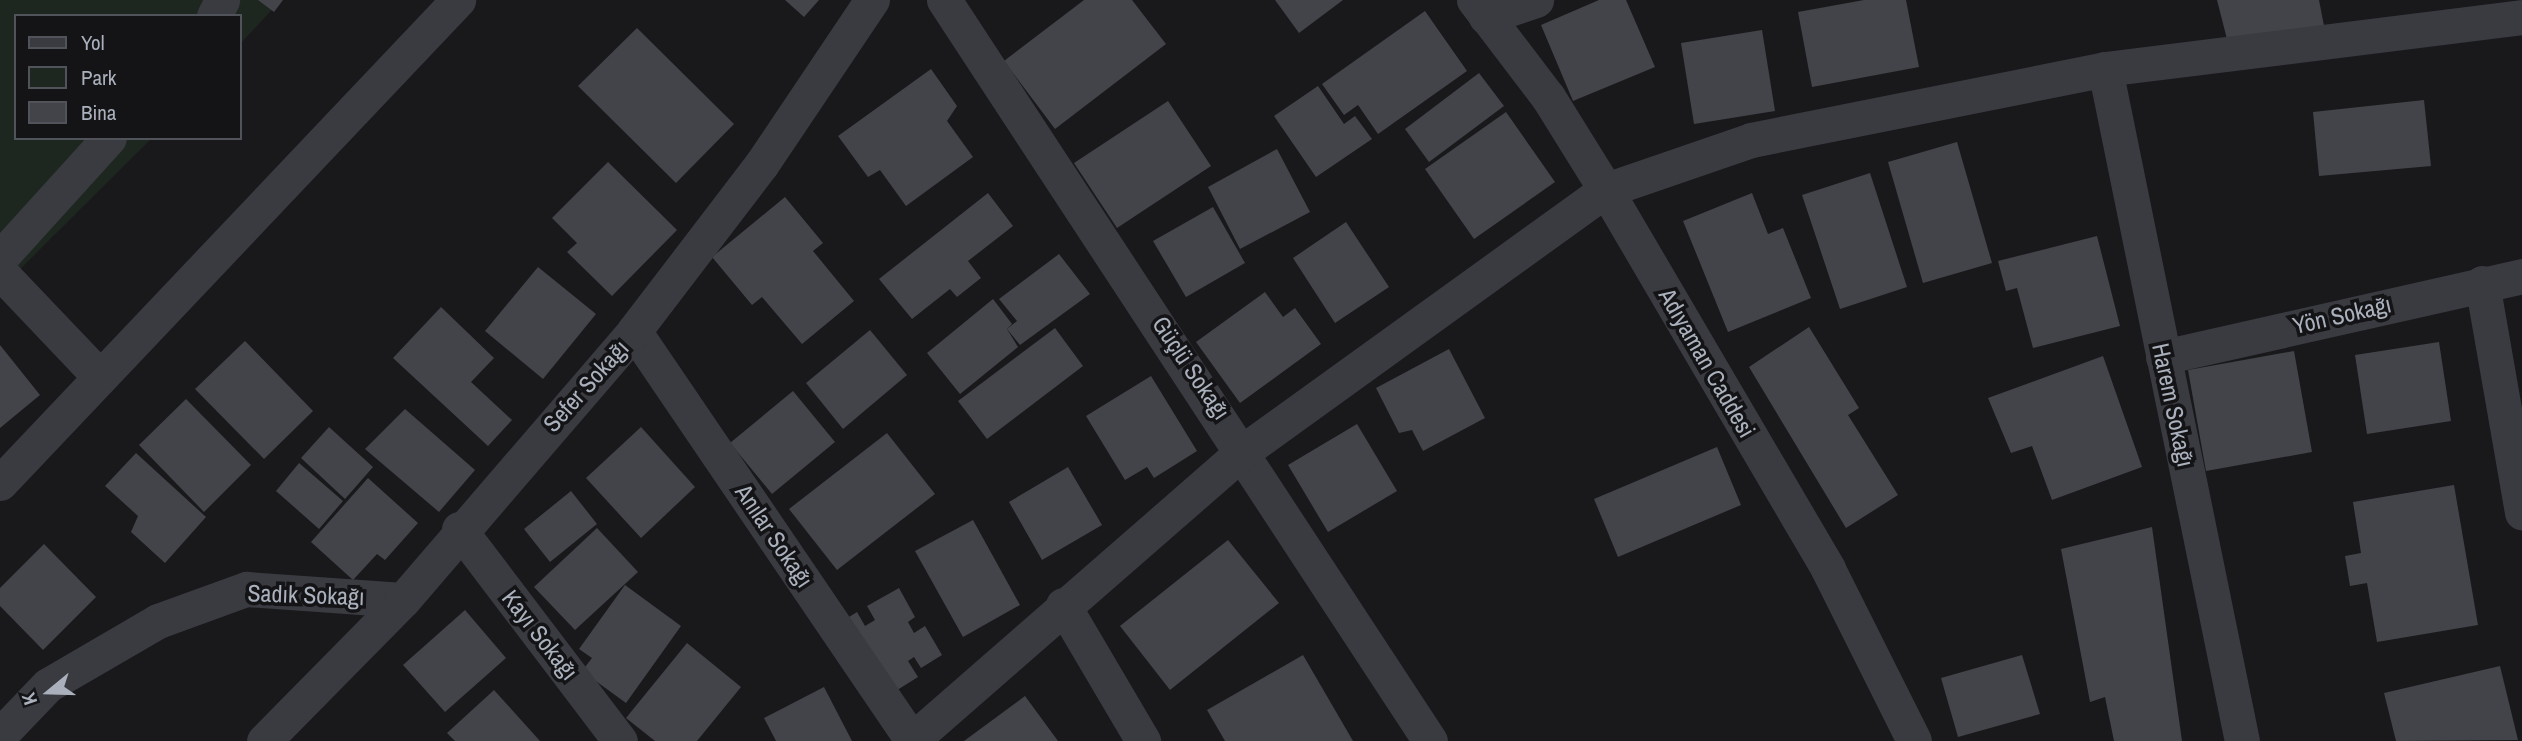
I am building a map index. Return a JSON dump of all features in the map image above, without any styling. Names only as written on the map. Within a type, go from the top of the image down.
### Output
[{"type":"street","points":[[0,483],[97,374],[458,0]]},
{"type":"street","name":"Sefer Sokağı","points":[[264,741],[403,600],[459,529],[634,331],[761,165],[872,0]]},
{"type":"street","name":"Güçlü Sokağı","points":[[944,0],[1245,450],[1430,741]]},
{"type":"street","points":[[1480,8],[1536,0]]},
{"type":"street","name":"Adıyaman Caddesi","points":[[1480,8],[1548,97],[1606,190],[1828,569],[1914,741]]},
{"type":"street","points":[[912,740],[1063,605],[1245,450],[1606,190],[1751,140],[2105,69],[2522,17]]},
{"type":"street","name":"Harem Sokağı","points":[[2105,69],[2242,741]]},
{"type":"street","points":[[0,258],[107,140]]},
{"type":"street","points":[[0,272],[97,374]]},
{"type":"street","name":"Yön Sokağı","points":[[2163,357],[2522,276]]},
{"type":"street","points":[[2482,283],[2522,513]]},
{"type":"street","name":"Anılar Sokağı","points":[[634,331],[912,740]]},
{"type":"street","name":"Kayı Sokağı","points":[[459,529],[621,741]]},
{"type":"street","name":"Sadık Sokağı","points":[[0,735],[48,685],[158,621],[246,589],[403,600]]},
{"type":"street","points":[[1063,605],[1143,741]]},
{"type":"green space","points":[[0,0],[281,0],[242,42],[242,14],[14,14],[14,140],[150,140],[0,289]]},
{"type":"building","points":[[258,0],[283,0],[274,12]]},
{"type":"building","points":[[785,0],[819,0],[804,17]]},
{"type":"building","points":[[1084,0],[1132,0],[1166,44],[1055,129],[1004,61]]},
{"type":"building","points":[[1275,0],[1343,0],[1299,33]]},
{"type":"building","points":[[1599,0],[1626,0],[1655,67],[1573,101],[1541,25]]},
{"type":"building","points":[[1864,0],[1906,0],[1919,67],[1812,87],[1798,12]]},
{"type":"building","points":[[2217,0],[2319,0],[2324,26],[2229,47]]},
{"type":"building","points":[[1425,11],[1467,71],[1378,134],[1358,105],[1344,115],[1322,84]]},
{"type":"building","points":[[637,28],[734,124],[676,183],[578,86]]},
{"type":"building","points":[[1762,30],[1775,111],[1694,124],[1681,43]]},
{"type":"building","points":[[931,69],[957,106],[947,121],[973,157],[906,206],[880,170],[868,177],[838,136]]},
{"type":"building","points":[[1479,73],[1504,106],[1429,162],[1405,129]]},
{"type":"building","points":[[1318,86],[1344,124],[1355,116],[1372,139],[1316,177],[1274,116]]},
{"type":"building","points":[[2424,100],[2431,166],[2319,176],[2313,112]]},
{"type":"building","points":[[1168,101],[1211,166],[1117,228],[1074,163]]},
{"type":"building","points":[[1506,112],[1555,182],[1474,239],[1425,169]]},
{"type":"building","points":[[1957,142],[1992,263],[1923,283],[1888,162]]},
{"type":"building","points":[[1277,149],[1310,212],[1240,249],[1208,187]]},
{"type":"building","points":[[608,162],[677,230],[612,296],[567,252],[577,243],[552,218]]},
{"type":"building","points":[[1870,173],[1907,287],[1840,309],[1802,195]]},
{"type":"building","points":[[988,193],[1013,226],[968,261],[981,278],[957,297],[950,289],[912,319],[879,279]]},
{"type":"building","points":[[1752,193],[1768,234],[1783,228],[1811,298],[1728,332],[1683,221]]},
{"type":"building","points":[[785,197],[823,243],[813,251],[854,301],[802,344],[762,297],[752,305],[712,257]]},
{"type":"building","points":[[1213,207],[1245,263],[1186,297],[1153,241]]},
{"type":"building","points":[[1346,222],[1389,287],[1335,323],[1293,258]]},
{"type":"building","points":[[2097,236],[2120,326],[2033,348],[2017,288],[2006,291],[1998,261]]},
{"type":"building","points":[[1059,254],[1090,294],[1020,345],[1007,329],[1017,321],[999,299]]},
{"type":"building","points":[[538,267],[596,314],[543,379],[485,331]]},
{"type":"building","points":[[1265,292],[1283,317],[1295,308],[1321,344],[1240,403],[1196,342]]},
{"type":"building","points":[[993,299],[1012,324],[1007,329],[1018,347],[960,394],[927,353]]},
{"type":"building","points":[[441,307],[494,358],[471,382],[512,420],[488,446],[393,358]]},
{"type":"building","points":[[1809,327],[1859,408],[1848,415],[1898,495],[1846,528],[1749,367]]},
{"type":"building","points":[[1055,328],[1083,366],[987,439],[958,401]]},
{"type":"building","points":[[870,330],[907,375],[843,429],[806,383]]},
{"type":"building","points":[[245,341],[313,411],[264,459],[195,389]]},
{"type":"building","points":[[2439,342],[2451,421],[2367,434],[2355,355]]},
{"type":"building","points":[[0,345],[40,395],[0,428]]},
{"type":"building","points":[[1449,349],[1485,418],[1423,451],[1412,430],[1399,433],[1376,388]]},
{"type":"building","points":[[2294,351],[2312,452],[2206,471],[2188,370]]},
{"type":"building","points":[[2103,356],[2142,467],[2052,500],[2032,446],[2011,453],[1988,398]]},
{"type":"building","points":[[1151,376],[1197,451],[1154,478],[1147,467],[1125,480],[1086,416]]},
{"type":"building","points":[[793,391],[835,442],[772,494],[730,443]]},
{"type":"building","points":[[186,399],[251,465],[204,512],[139,445]]},
{"type":"building","points":[[405,409],[475,470],[439,512],[365,449]]},
{"type":"building","points":[[1357,424],[1397,491],[1328,532],[1288,465]]},
{"type":"building","points":[[329,427],[373,467],[345,499],[301,458]]},
{"type":"building","points":[[641,427],[695,487],[641,538],[586,478]]},
{"type":"building","points":[[887,433],[935,494],[837,570],[789,509]]},
{"type":"building","points":[[1717,447],[1741,505],[1618,557],[1594,499]]},
{"type":"building","points":[[136,453],[206,517],[165,563],[131,532],[138,516],[105,486]]},
{"type":"building","points":[[299,463],[343,501],[319,529],[276,491]]},
{"type":"building","points":[[1068,467],[1102,525],[1042,560],[1009,502]]},
{"type":"building","points":[[368,478],[418,523],[385,560],[377,554],[353,580],[311,542]]},
{"type":"building","points":[[2454,485],[2478,625],[2377,642],[2367,583],[2350,586],[2345,556],[2361,553],[2353,502]]},
{"type":"building","points":[[571,491],[597,524],[550,562],[524,529]]},
{"type":"building","points":[[973,520],[1020,605],[963,637],[915,551]]},
{"type":"building","points":[[2152,527],[2182,741],[2114,741],[2105,697],[2090,702],[2061,549]]},
{"type":"building","points":[[597,528],[638,572],[575,630],[534,587]]},
{"type":"building","points":[[1228,540],[1279,603],[1170,690],[1120,626]]},
{"type":"building","points":[[44,544],[96,597],[43,650],[0,606],[0,588]]},
{"type":"building","points":[[625,585],[681,626],[626,703],[582,671],[592,658],[579,649]]},
{"type":"building","points":[[899,588],[915,617],[908,622],[914,633],[925,626],[942,655],[921,668],[914,657],[908,661],[918,677],[894,692],[849,617],[857,612],[865,626],[875,620],[867,606]]},
{"type":"building","points":[[465,610],[506,658],[445,712],[403,665]]},
{"type":"building","points":[[687,643],[741,687],[697,741],[655,741],[626,718]]},
{"type":"building","points":[[1303,655],[1353,741],[1225,741],[1207,710]]},
{"type":"building","points":[[2022,655],[2040,714],[1958,737],[1941,678]]},
{"type":"building","points":[[2500,666],[2518,740],[2396,741],[2384,693]]},
{"type":"building","points":[[824,687],[852,741],[776,741],[764,718]]},
{"type":"building","points":[[494,690],[540,741],[455,741],[447,733]]},
{"type":"building","points":[[1025,696],[1058,741],[964,741]]}]
